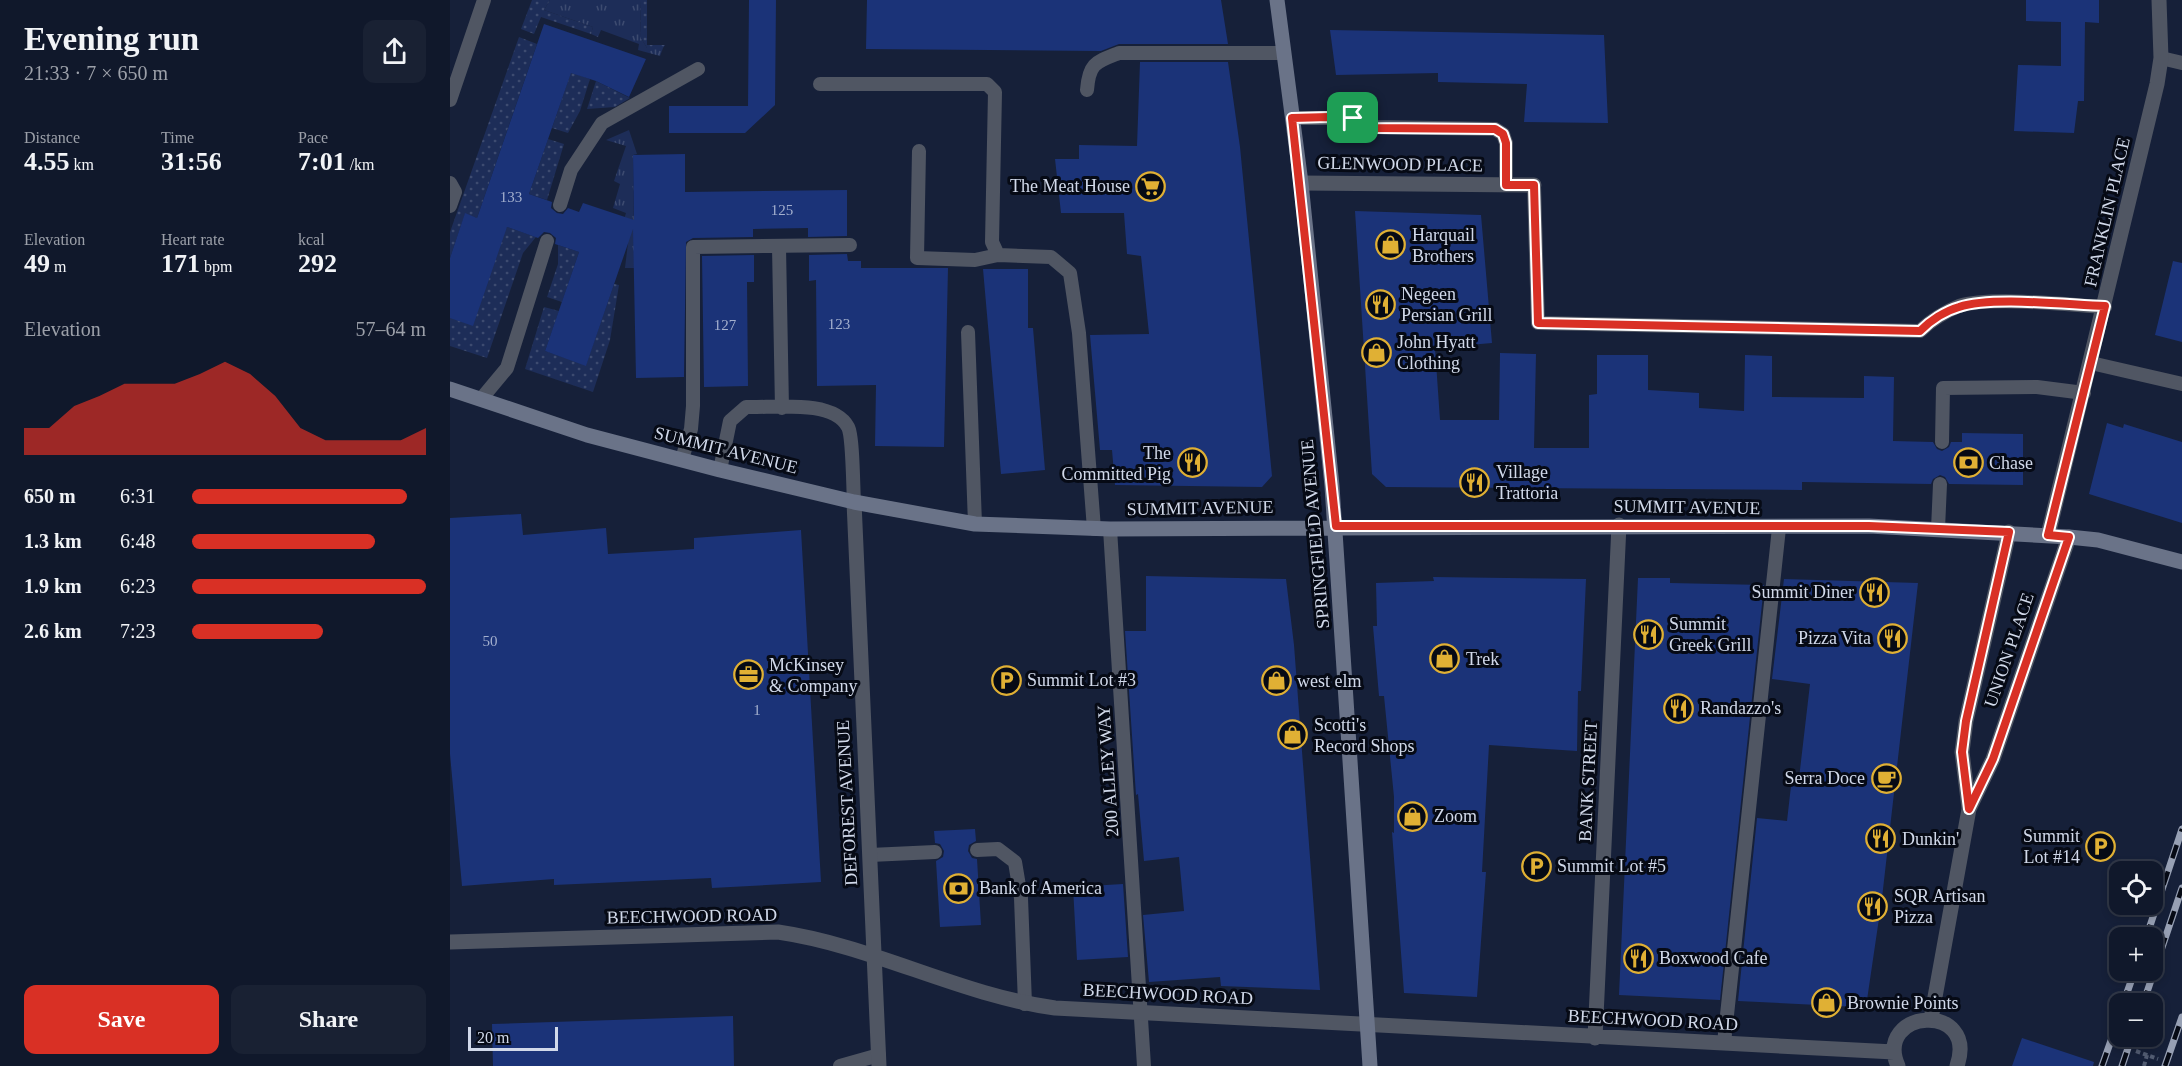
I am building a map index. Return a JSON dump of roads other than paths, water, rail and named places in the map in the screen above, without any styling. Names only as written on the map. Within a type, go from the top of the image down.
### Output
[{"type":"street","name":"SPRINGFIELD AVENUE","points":[[1277,0],[1301,183],[1336,526],[1370,1066]]},
{"type":"street","name":"FRANKLIN PLACE","points":[[2048,535],[2105,306],[2161,58],[2159,0]]},
{"type":"street","name":"GLENWOOD PLACE","points":[[1301,183],[1534,185]]},
{"type":"street","name":"SUMMIT AVENUE","points":[[450,389],[587,435],[720,470],[854,502],[975,524],[1094,529],[1336,526],[1619,525],[1779,528],[1869,526],[2009,532],[2098,540],[2182,562]]},
{"type":"street","name":"DEFOREST AVENUE","points":[[854,502],[879,1061]]},
{"type":"street","name":"BANK STREET","points":[[1595,1038],[1619,525]]},
{"type":"street","name":"UNION PLACE","points":[[1969,809],[1962,752],[1966,721],[2009,532]]},
{"type":"street","name":"UNION PLACE","points":[[1931,1019],[1969,809],[1993,759],[2069,537]]},
{"type":"street","name":"BEECHWOOD ROAD","points":[[450,942],[778,932],[820,938],[876,955],[985,994],[1025,1004],[1055,1008],[1724,1043],[1896,1059]]},
{"type":"street","points":[[1896,1059],[1902,1031],[1910,1024],[1931,1019],[1942,1022],[1957,1037],[1960,1047],[1957,1066]]},
{"type":"lane","points":[[450,100],[484,0]]},
{"type":"lane","points":[[1088,90],[1089,71],[1098,61],[1119,52],[1284,53]]},
{"type":"lane","points":[[2161,58],[2182,63]]},
{"type":"lane","points":[[560,205],[571,170],[602,123],[698,69]]},
{"type":"lane","points":[[820,84],[987,84],[995,92],[992,242],[998,255]]},
{"type":"lane","points":[[1292,118],[1353,118],[1375,128],[1495,129],[1503,134],[1506,143],[1506,185]]},
{"type":"lane","points":[[919,151],[917,258],[975,260],[998,255],[1051,256],[1070,273],[1079,333],[1094,529]]},
{"type":"lane","points":[[450,183],[455,192],[450,206]]},
{"type":"lane","points":[[1534,185],[1538,323],[1920,331],[1957,307],[1969,304],[2029,303],[2105,306]]},
{"type":"lane","points":[[482,398],[507,368],[547,241]]},
{"type":"lane","points":[[682,459],[691,429],[693,247],[850,245]]},
{"type":"lane","points":[[779,247],[782,408]]},
{"type":"lane","points":[[968,332],[975,524]]},
{"type":"lane","points":[[2091,363],[2182,384]]},
{"type":"lane","points":[[1941,442],[1943,388],[2037,387],[2084,393]]},
{"type":"lane","points":[[720,470],[730,421],[746,407],[816,408],[838,414],[849,428],[854,502]]},
{"type":"lane","points":[[1938,529],[1940,484]]},
{"type":"lane","points":[[1724,1043],[1779,528]]},
{"type":"lane","name":"200 ALLEY WAY","points":[[1110,529],[1144,1066]]},
{"type":"lane","points":[[977,850],[998,849],[1015,862],[1021,898],[1025,1004]]},
{"type":"lane","points":[[870,855],[935,852]]},
{"type":"lane","points":[[840,1066],[879,1061]]},
{"type":"railway","points":[[2150,927],[2182,829]]},
{"type":"railway","points":[[2147,993],[2182,888]]},
{"type":"railway","points":[[2127,993],[2131,981]]},
{"type":"railway","points":[[2165,1066],[2182,1017]]},
{"type":"railway","points":[[2102,1066],[2109,1046]]},
{"type":"railway","points":[[2122,1066],[2128,1047]]},
{"type":"place","name":"The Meat House","points":[[1151,186]]},
{"type":"place","name":"Harquail Brothers","points":[[1391,245]]},
{"type":"place","name":"Negeen Persian Grill","points":[[1380,304]]},
{"type":"place","name":"John Hyatt Clothing","points":[[1376,352]]},
{"type":"place","name":"The Committed Pig","points":[[1192,463]]},
{"type":"place","name":"Chase","points":[[1968,463]]},
{"type":"place","name":"Village Trattoria","points":[[1475,482]]},
{"type":"place","name":"Summit Diner","points":[[1875,592]]},
{"type":"place","name":"Summit Greek Grill","points":[[1648,634]]},
{"type":"place","name":"Pizza Vita","points":[[1892,638]]},
{"type":"place","name":"Trek","points":[[1445,659]]},
{"type":"place","name":"McKinsey & Company","points":[[748,675]]},
{"type":"place","name":"Summit Lot #3","points":[[1006,680]]},
{"type":"place","name":"west elm","points":[[1276,681]]},
{"type":"place","name":"Randazzo's","points":[[1679,708]]},
{"type":"place","name":"Scotti's Record Shops","points":[[1293,735]]},
{"type":"place","name":"Serra Doce","points":[[1886,778]]},
{"type":"place","name":"Zoom","points":[[1413,816]]},
{"type":"place","name":"Dunkin'","points":[[1881,839]]},
{"type":"place","name":"Summit Lot #14","points":[[2101,846]]},
{"type":"place","name":"Summit Lot #5","points":[[1536,866]]},
{"type":"place","name":"Bank of America","points":[[958,888]]},
{"type":"place","name":"SQR Artisan Pizza","points":[[1873,906]]},
{"type":"place","name":"Boxwood Cafe","points":[[1638,958]]},
{"type":"place","name":"Brownie Points","points":[[1826,1003]]}]
